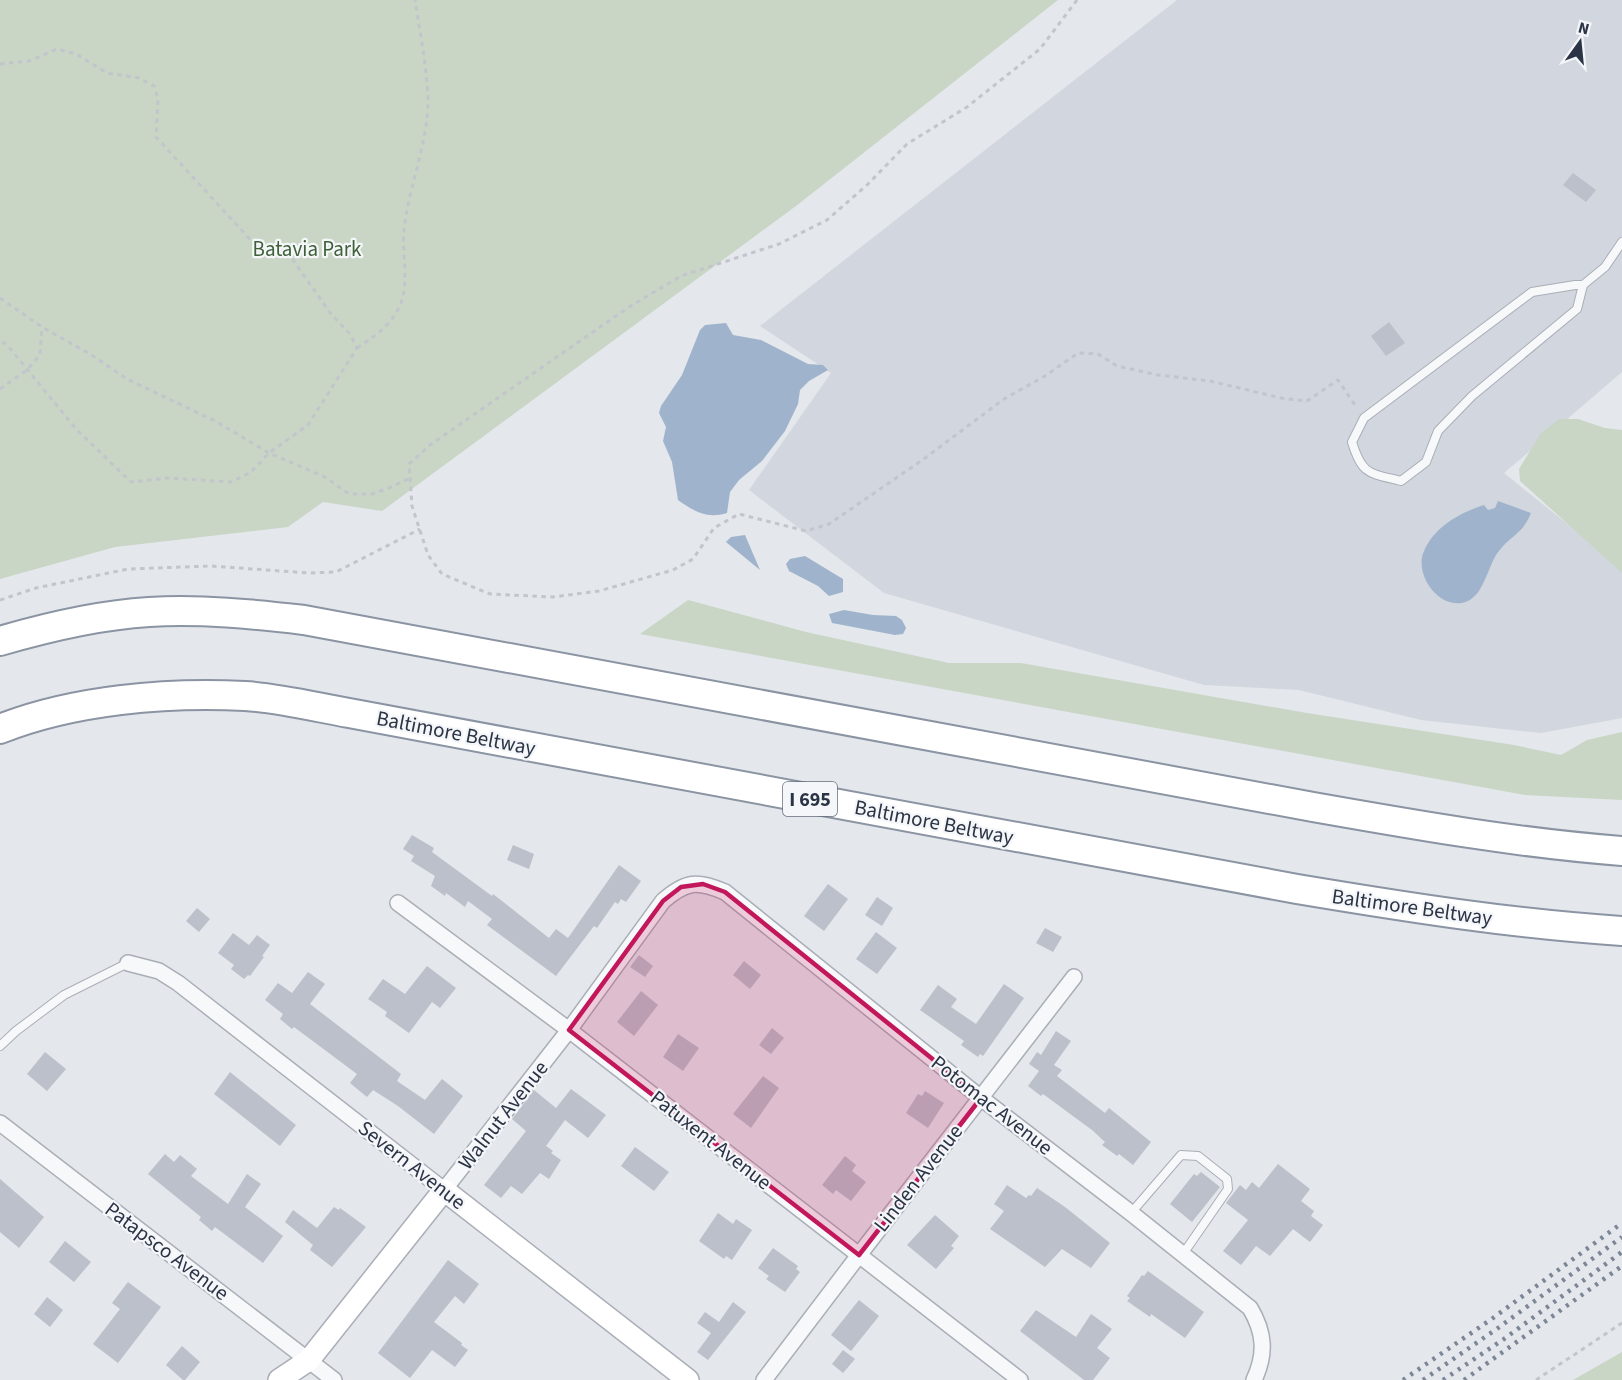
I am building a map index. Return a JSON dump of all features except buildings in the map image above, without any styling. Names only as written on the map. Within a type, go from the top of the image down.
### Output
[{"type":"highway","points":[[0,641],[56,627],[148,612],[199,611],[304,620],[1437,829],[1622,850]]},
{"type":"highway","name":"Baltimore Beltway","points":[[0,729],[66,710],[109,703],[195,695],[246,696],[1425,911],[1571,928],[1622,931]]},
{"type":"street","name":"Walnut Avenue","points":[[279,1380],[309,1360],[569,1030],[663,901],[681,887],[703,884]]},
{"type":"street","name":"Potomac Avenue","points":[[703,884],[725,892],[981,1098],[1250,1308],[1259,1323],[1263,1341],[1263,1354],[1254,1380]]},
{"type":"street","name":"Patuxent Avenue","points":[[398,903],[569,1030],[1020,1380]]},
{"type":"street","name":"Severn Avenue","points":[[128,963],[159,971],[178,983],[688,1380]]},
{"type":"street","name":"Linden Avenue","points":[[764,1380],[1074,977]]},
{"type":"street","name":"Patapsco Avenue","points":[[0,1123],[334,1380]]},
{"type":"lane","points":[[1583,285],[1532,292],[1364,418],[1352,442],[1358,462],[1371,473],[1401,482],[1426,462],[1438,431],[1472,396],[1577,309],[1583,285],[1605,267],[1622,242]]},
{"type":"lane","points":[[0,1046],[64,995],[128,963]]},
{"type":"lane","points":[[1131,1213],[1181,1155],[1197,1156],[1227,1179],[1228,1189],[1183,1254]]},
{"type":"path","points":[[0,340],[77,430],[131,482],[168,478],[231,482],[250,473],[269,453],[308,425],[357,348],[382,332],[401,302],[405,280],[404,229],[420,159],[428,101],[415,0]]},
{"type":"path","points":[[1077,0],[1040,49],[967,106],[907,144],[867,184],[826,220],[779,244],[681,276],[629,307],[430,445],[409,464],[412,506],[428,555],[442,574],[490,594],[553,597],[599,591],[673,570],[693,559],[714,528],[739,514],[806,531],[829,524],[921,461],[1004,399],[1045,376],[1078,353],[1098,354],[1117,366],[1158,375],[1210,381],[1307,401],[1338,380],[1364,418]]},
{"type":"path","points":[[0,64],[29,61],[57,49],[76,54],[107,73],[139,78],[154,86],[158,99],[156,136],[256,247],[288,253],[331,314],[350,334],[357,348]]},
{"type":"path","points":[[0,298],[42,327],[90,354],[127,379],[215,421],[269,453],[325,477],[349,494],[372,494],[410,478]]},
{"type":"path","points":[[0,389],[27,370],[40,355],[42,327]]},
{"type":"path","points":[[0,600],[36,588],[128,569],[211,566],[309,573],[336,572],[420,529]]},
{"type":"path","points":[[1536,1380],[1622,1323]]},
{"type":"highlighted area","points":[[703,884],[725,892],[981,1098],[859,1255],[569,1030],[663,901],[681,887]]},
{"type":"shaded area","points":[[1177,0],[1622,0],[1622,372],[1504,473],[1622,568],[1622,718],[1541,733],[1421,720],[1299,690],[1204,685],[884,593],[749,490],[831,373],[760,326]]},
{"type":"green space","name":"Batavia Park","points":[[0,0],[1058,0],[796,206],[382,511],[323,502],[288,527],[115,547],[0,579]]},
{"type":"green space","points":[[1559,419],[1578,419],[1605,428],[1622,430],[1622,573],[1520,481],[1519,469],[1541,433]]},
{"type":"green space","points":[[688,600],[806,632],[949,663],[1021,663],[1307,713],[1514,745],[1561,755],[1587,740],[1622,732],[1622,800],[1525,795],[640,634]]},
{"type":"green space","points":[[1622,1352],[1622,1380],[1573,1380]]},
{"type":"water","points":[[726,323],[733,335],[761,340],[808,364],[823,365],[828,370],[809,381],[800,390],[798,404],[785,431],[762,461],[739,480],[730,492],[727,513],[707,515],[678,500],[672,462],[663,441],[666,427],[659,413],[661,406],[682,375],[700,330],[705,325]]},
{"type":"water","points":[[1498,501],[1531,513],[1528,520],[1499,551],[1474,597],[1458,603],[1448,602],[1439,597],[1426,581],[1422,571],[1424,551],[1435,534],[1457,516],[1484,505],[1488,510],[1495,508]]},
{"type":"water","points":[[745,535],[760,570],[726,542],[731,537]]},
{"type":"water","points":[[805,556],[843,579],[843,592],[829,596],[818,586],[789,571],[786,564],[790,559]]},
{"type":"water","points":[[844,610],[896,616],[902,620],[906,628],[903,634],[895,635],[832,623],[829,614]]},
{"type":"railway","points":[[1403,1380],[1493,1318],[1622,1223]]},
{"type":"railway","points":[[1423,1380],[1622,1237]]},
{"type":"railway","points":[[1443,1380],[1504,1339],[1622,1252]]},
{"type":"railway","points":[[1464,1380],[1622,1266]]}]
